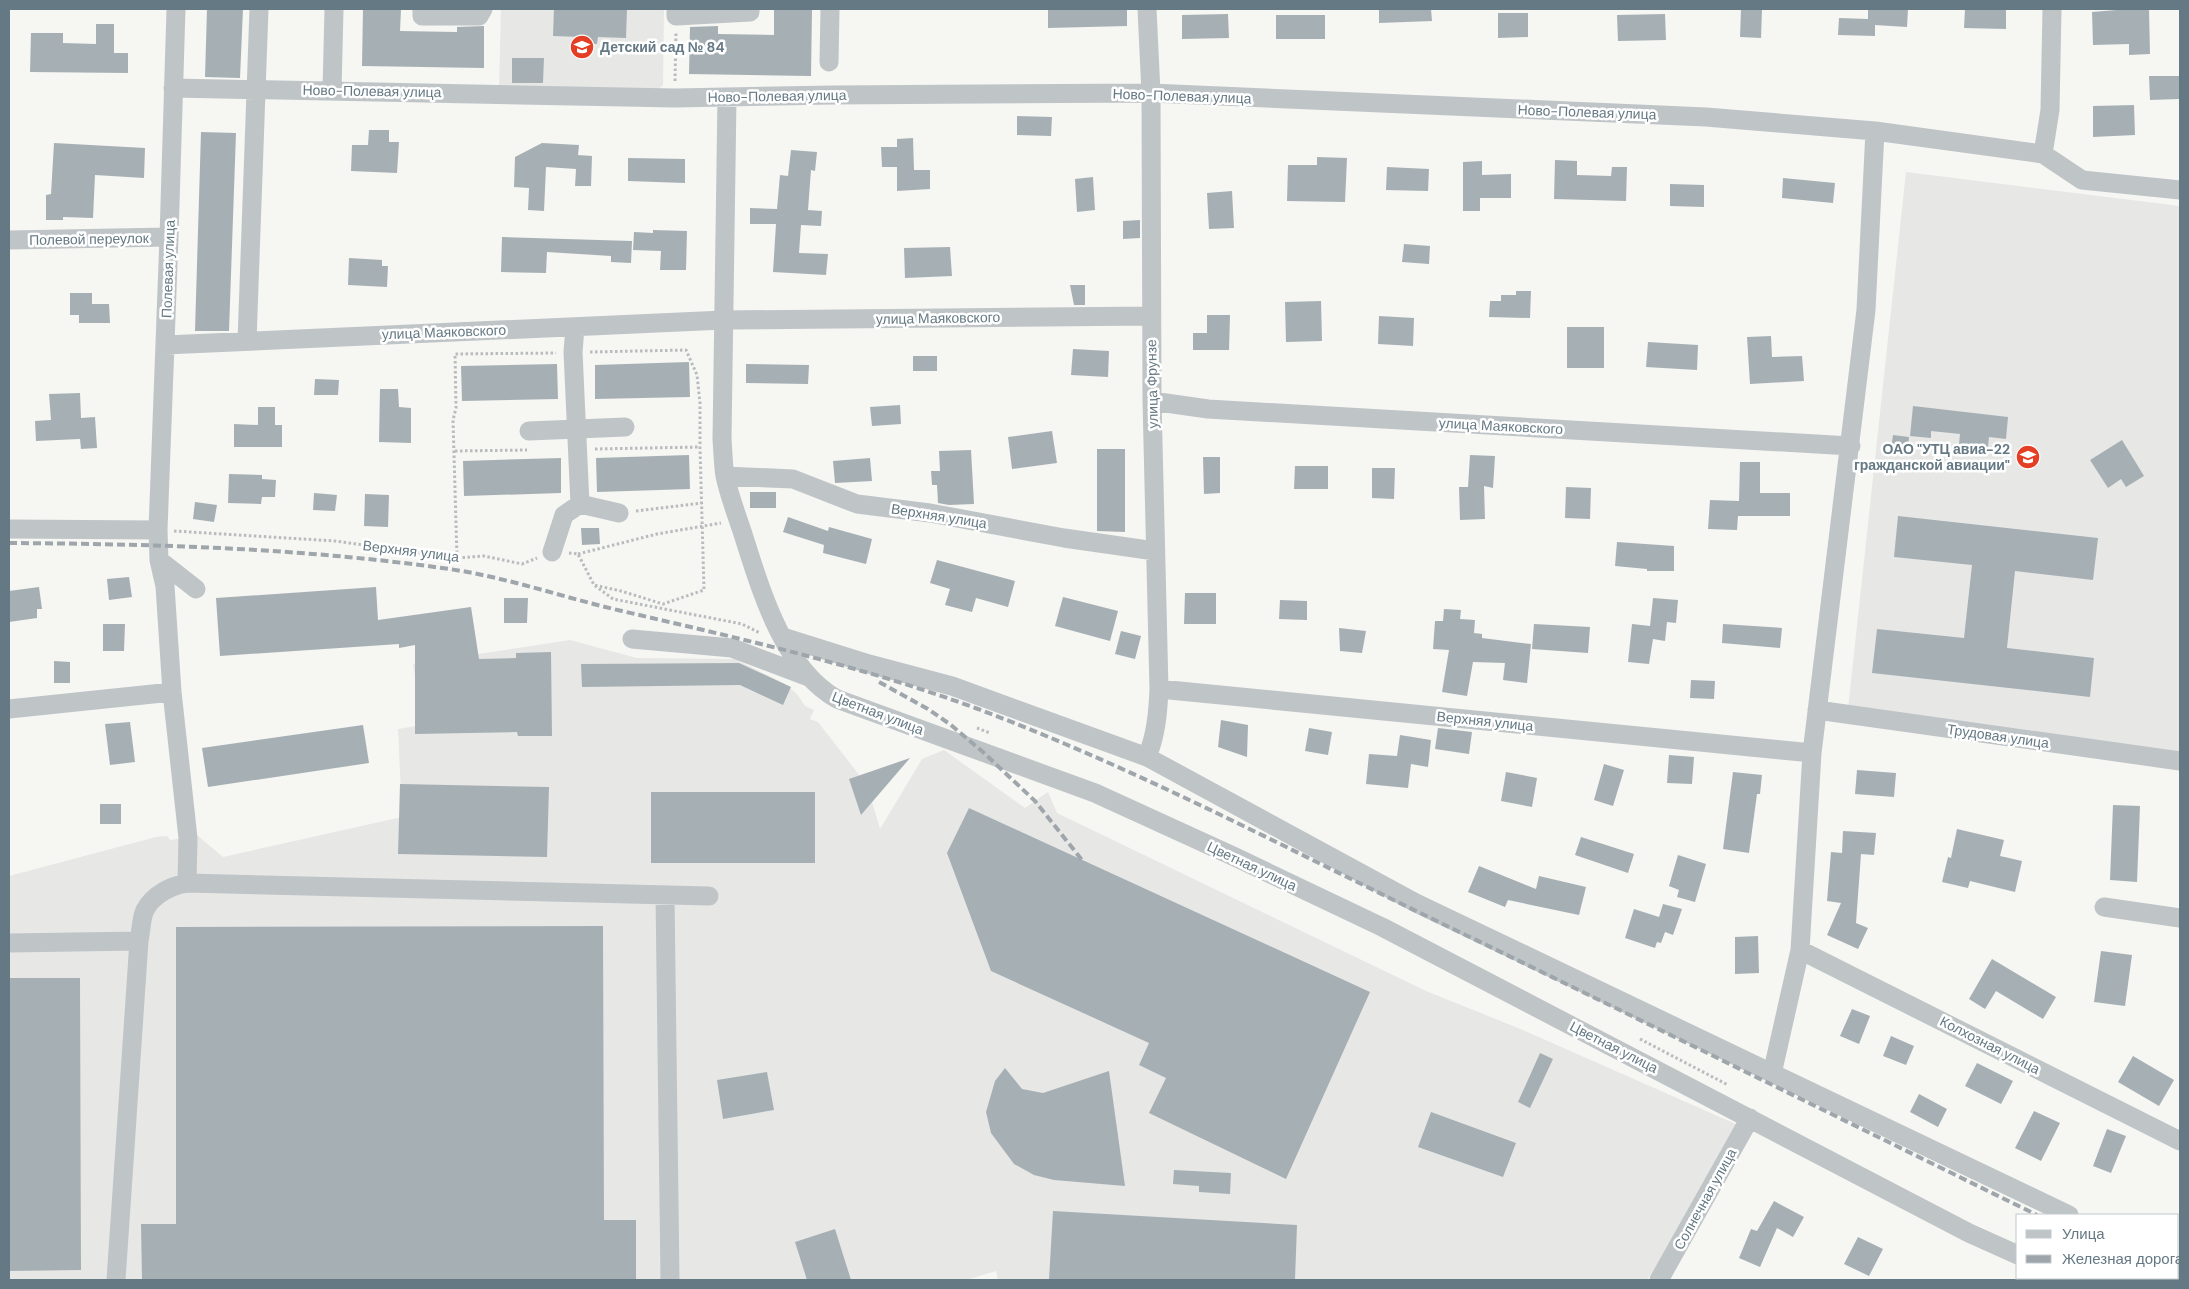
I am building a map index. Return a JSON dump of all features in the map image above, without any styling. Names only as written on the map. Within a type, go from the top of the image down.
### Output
[{"type":"street","name":"Полевая улица","points":[[176,9],[158,530],[159,560],[165,586],[172,692],[188,838],[187,883]]},
{"type":"street","points":[[247,341],[259,9]]},
{"type":"street","points":[[332,90],[334,9]]},
{"type":"street","points":[[422,9],[422,16],[479,16],[483,9]]},
{"type":"street","points":[[676,13],[750,12],[750,9]]},
{"type":"street","points":[[829,62],[830,9]]},
{"type":"street","name":"улица Фрунзе","points":[[1147,9],[1152,93],[1152,401],[1160,689],[1158,715],[1147,758]]},
{"type":"street","points":[[2043,154],[2050,110],[2052,9]]},
{"type":"street","name":"Ново-Полевая улица","points":[[173,88],[675,98],[833,94],[1152,93],[1706,117],[1875,131],[2043,154],[2082,180],[2180,190]]},
{"type":"street","points":[[724,320],[727,97]]},
{"type":"street","points":[[1772,1074],[1800,950],[1812,753],[1866,310],[1875,131]]},
{"type":"street","name":"Полевой переулок","points":[[9,240],[169,238]]},
{"type":"street","name":"улица Маяковского","points":[[165,345],[724,320],[1151,316]]},
{"type":"street","name":"Цветная улица","points":[[724,320],[722,438],[725,476],[758,582],[782,637],[809,676],[824,692],[837,699],[1095,793],[1382,927],[1969,1233],[2016,1254]]},
{"type":"street","points":[[575,327],[573,352],[580,504]]},
{"type":"street","name":"улица Маяковского","points":[[1152,401],[1208,409],[1850,446]]},
{"type":"street","points":[[529,431],[625,427]]},
{"type":"street","name":"Верхняя улица","points":[[725,476],[793,479],[857,504],[930,513],[1064,538],[1155,551]]},
{"type":"street","points":[[552,552],[564,515],[580,504],[619,513]]},
{"type":"street","points":[[9,529],[158,530]]},
{"type":"street","points":[[159,560],[196,589]]},
{"type":"street","points":[[782,637],[869,664],[952,686],[1147,758],[1416,903],[2067,1214]]},
{"type":"street","points":[[632,639],[732,648],[809,676]]},
{"type":"street","name":"Верхняя улица","points":[[1160,689],[1812,753]]},
{"type":"street","points":[[9,709],[172,692]]},
{"type":"street","name":"Трудовая улица","points":[[1817,710],[2180,761]]},
{"type":"street","points":[[116,1280],[139,941],[145,911],[157,895],[175,885],[187,883],[709,896]]},
{"type":"street","points":[[664,895],[670,1280]]},
{"type":"street","points":[[2104,907],[2180,918]]},
{"type":"street","points":[[9,943],[139,941]]},
{"type":"street","name":"Колхозная улица","points":[[1800,950],[2180,1141]]},
{"type":"street","name":"Солнечная улица","points":[[1659,1280],[1750,1118]]},
{"type":"path","points":[[675,98],[676,13]]},
{"type":"path","points":[[594,585],[663,604],[704,590],[700,403],[697,375],[686,350]]},
{"type":"path","points":[[455,354],[456,408],[453,420],[457,558]]},
{"type":"path","points":[[619,513],[702,503]]},
{"type":"path","name":"Верхняя улица","points":[[158,530],[335,541],[457,558],[484,556],[522,564],[552,552],[578,554],[702,525],[739,520]]},
{"type":"path","points":[[578,554],[594,585],[613,599],[742,624],[762,634],[782,637]]},
{"type":"shaded area","name":"Детский сад № 84","points":[[501,9],[664,9],[663,85],[655,92],[499,88]]},
{"type":"shaded area","name":"ОАО \"УТЦ авиа-22 гражданской авиации\"","points":[[1906,172],[2180,206],[2180,753],[1848,709]]},
{"type":"shaded area","points":[[570,640],[637,658],[735,659],[785,684],[797,694],[805,706],[814,710],[810,719],[818,722],[867,785],[880,829],[922,759],[944,750],[1025,808],[1048,792],[1057,813],[1426,991],[1523,1030],[1738,1125],[1666,1252],[1647,1280],[998,1280],[996,1271],[966,1280],[9,1280],[9,876],[156,837],[167,836],[170,840],[198,836],[223,857],[402,817],[398,729],[422,725],[413,664]]},
{"type":"building","points":[[207,9],[243,9],[240,78],[205,77]]},
{"type":"building","points":[[363,9],[401,9],[400,31],[457,32],[457,27],[484,26],[484,68],[362,66]]},
{"type":"building","points":[[554,9],[627,9],[626,38],[598,37],[597,44],[580,43],[580,37],[553,36]]},
{"type":"building","points":[[774,9],[812,9],[811,76],[689,74],[690,27],[718,26],[718,34],[774,35]]},
{"type":"building","points":[[1048,9],[1127,9],[1127,26],[1048,28]]},
{"type":"building","points":[[1379,9],[1431,9],[1432,21],[1379,23]]},
{"type":"building","points":[[1741,9],[1762,9],[1761,38],[1740,37]]},
{"type":"building","points":[[1868,9],[1908,9],[1907,27],[1875,25],[1875,36],[1838,35],[1839,18],[1868,19]]},
{"type":"building","points":[[1965,9],[2006,9],[2006,29],[1964,28]]},
{"type":"building","points":[[2149,9],[2150,54],[2129,55],[2129,44],[2093,45],[2092,12]]},
{"type":"building","points":[[1498,13],[1528,13],[1528,37],[1498,38]]},
{"type":"building","points":[[1228,14],[1229,38],[1182,39],[1182,15]]},
{"type":"building","points":[[1665,14],[1666,40],[1618,41],[1617,15]]},
{"type":"building","points":[[1276,15],[1325,15],[1325,39],[1276,39]]},
{"type":"building","points":[[96,24],[114,24],[114,53],[128,53],[128,73],[30,72],[31,33],[63,33],[63,43],[96,44]]},
{"type":"building","points":[[512,58],[544,58],[543,83],[512,83]]},
{"type":"building","points":[[2149,76],[2179,76],[2179,99],[2150,100]]},
{"type":"building","points":[[2134,105],[2135,135],[2093,137],[2093,106]]},
{"type":"building","points":[[1017,116],[1052,117],[1051,136],[1017,135]]},
{"type":"building","points":[[369,130],[389,130],[389,142],[399,142],[397,173],[351,171],[352,145],[368,145]]},
{"type":"building","points":[[201,132],[236,133],[229,331],[195,331]]},
{"type":"building","points":[[913,138],[914,170],[930,170],[930,189],[897,191],[897,167],[882,167],[881,147],[897,147],[897,139]]},
{"type":"building","points":[[54,143],[145,148],[144,178],[95,175],[93,218],[63,217],[63,220],[46,220],[46,195],[51,194]]},
{"type":"building","points":[[542,143],[579,145],[578,155],[592,156],[591,186],[575,186],[576,169],[546,167],[544,211],[528,210],[529,188],[514,187],[515,157]]},
{"type":"building","points":[[791,150],[817,152],[815,171],[811,170],[808,210],[822,211],[821,226],[801,225],[799,253],[828,254],[826,275],[773,272],[776,224],[750,224],[750,208],[777,209],[780,175],[788,176]]},
{"type":"building","points":[[1317,157],[1347,158],[1345,202],[1287,201],[1288,165],[1317,165]]},
{"type":"building","points":[[628,158],[685,159],[685,183],[628,181]]},
{"type":"building","points":[[1555,160],[1577,161],[1577,175],[1611,176],[1612,167],[1627,167],[1626,201],[1554,199]]},
{"type":"building","points":[[1482,161],[1482,175],[1511,174],[1511,198],[1480,198],[1480,211],[1463,211],[1463,162]]},
{"type":"building","points":[[1387,167],[1429,169],[1428,191],[1386,190]]},
{"type":"building","points":[[1093,177],[1095,210],[1077,212],[1075,179]]},
{"type":"building","points":[[1783,178],[1835,183],[1833,203],[1782,198]]},
{"type":"building","points":[[1670,184],[1704,185],[1704,207],[1670,206]]},
{"type":"building","points":[[1232,191],[1234,228],[1209,229],[1207,193]]},
{"type":"building","points":[[1140,220],[1140,238],[1123,239],[1123,221]]},
{"type":"building","points":[[653,230],[687,231],[686,270],[660,270],[661,251],[633,250],[634,232],[653,233]]},
{"type":"building","points":[[502,237],[632,241],[631,263],[611,262],[611,256],[547,252],[546,273],[501,272]]},
{"type":"building","points":[[1404,244],[1430,246],[1429,264],[1402,262]]},
{"type":"building","points":[[950,247],[952,276],[905,278],[904,248]]},
{"type":"building","points":[[349,258],[382,260],[382,266],[388,266],[387,287],[348,285]]},
{"type":"building","points":[[1070,285],[1085,285],[1085,305],[1074,305]]},
{"type":"building","points":[[1516,291],[1531,291],[1530,318],[1489,317],[1490,301],[1501,301],[1501,295],[1516,295]]},
{"type":"building","points":[[70,293],[92,293],[92,304],[109,304],[110,323],[79,323],[79,315],[70,315]]},
{"type":"building","points":[[1321,301],[1322,341],[1286,342],[1285,302]]},
{"type":"building","points":[[1207,315],[1230,315],[1229,350],[1193,350],[1193,333],[1207,333]]},
{"type":"building","points":[[1379,316],[1414,318],[1413,346],[1378,344]]},
{"type":"building","points":[[1567,327],[1604,327],[1604,368],[1567,368]]},
{"type":"building","points":[[1771,336],[1772,357],[1802,356],[1804,381],[1750,384],[1747,337]]},
{"type":"building","points":[[1648,342],[1698,345],[1697,370],[1646,367]]},
{"type":"building","points":[[1073,349],[1109,351],[1108,377],[1071,375]]},
{"type":"building","points":[[913,356],[937,356],[937,371],[913,371]]},
{"type":"building","points":[[689,362],[690,397],[595,399],[595,365]]},
{"type":"building","points":[[557,364],[558,399],[462,401],[461,366]]},
{"type":"building","points":[[746,364],[809,365],[808,384],[746,383]]},
{"type":"building","points":[[315,379],[339,380],[338,395],[314,395]]},
{"type":"building","points":[[380,389],[398,389],[399,407],[411,408],[411,443],[379,442]]},
{"type":"building","points":[[80,393],[81,418],[95,417],[97,448],[81,449],[80,439],[36,441],[35,421],[51,420],[49,394]]},
{"type":"building","points":[[900,405],[901,424],[872,426],[870,407]]},
{"type":"building","points":[[1913,406],[2008,417],[2006,439],[1989,437],[1988,447],[1959,444],[1960,434],[1931,431],[1931,438],[1910,436]]},
{"type":"building","points":[[258,407],[275,407],[275,425],[282,425],[282,447],[234,447],[234,424],[258,425]]},
{"type":"building","points":[[1052,431],[1057,463],[1012,469],[1008,437]]},
{"type":"building","points":[[1893,435],[1909,437],[1908,451],[1891,449]]},
{"type":"building","points":[[2122,440],[2144,476],[2126,487],[2121,479],[2108,488],[2090,460]]},
{"type":"building","points":[[1097,449],[1125,449],[1125,532],[1097,531]]},
{"type":"building","points":[[971,450],[974,504],[949,505],[938,503],[937,485],[932,485],[931,471],[940,471],[939,451]]},
{"type":"building","points":[[689,455],[690,489],[597,492],[596,458]]},
{"type":"building","points":[[1470,455],[1495,456],[1493,488],[1484,486],[1485,519],[1460,520],[1459,487],[1468,487]]},
{"type":"building","points":[[1203,457],[1220,457],[1220,493],[1204,494]]},
{"type":"building","points":[[561,458],[561,493],[464,496],[463,461]]},
{"type":"building","points":[[870,458],[872,481],[835,483],[833,461]]},
{"type":"building","points":[[1740,462],[1760,462],[1760,493],[1790,493],[1790,516],[1738,516],[1737,530],[1708,529],[1710,500],[1739,501]]},
{"type":"building","points":[[1295,466],[1328,466],[1328,489],[1294,489]]},
{"type":"building","points":[[1372,468],[1395,468],[1394,499],[1372,498]]},
{"type":"building","points":[[229,474],[262,475],[262,479],[276,480],[275,497],[262,497],[261,504],[228,503]]},
{"type":"building","points":[[1566,487],[1591,488],[1590,519],[1565,518]]},
{"type":"building","points":[[750,492],[776,492],[776,508],[750,508]]},
{"type":"building","points":[[314,493],[337,495],[335,511],[313,510]]},
{"type":"building","points":[[365,494],[389,495],[388,527],[364,526]]},
{"type":"building","points":[[195,502],[217,505],[214,522],[193,519]]},
{"type":"building","points":[[1898,516],[2098,538],[2093,580],[2015,571],[2007,648],[2094,658],[2090,697],[1872,673],[1877,629],[1964,638],[1972,565],[1894,557]]},
{"type":"building","points":[[788,517],[828,531],[829,527],[872,539],[866,564],[823,553],[824,545],[783,532]]},
{"type":"building","points":[[581,528],[599,528],[600,544],[582,545]]},
{"type":"building","points":[[1617,542],[1674,546],[1674,571],[1647,571],[1647,569],[1615,566]]},
{"type":"building","points":[[937,560],[1015,581],[1008,607],[976,598],[972,612],[945,605],[950,589],[930,583]]},
{"type":"building","points":[[129,577],[132,597],[109,600],[107,579]]},
{"type":"building","points":[[39,587],[42,609],[37,609],[37,618],[9,622],[9,591]]},
{"type":"building","points":[[376,587],[378,620],[471,607],[479,659],[516,658],[516,653],[551,652],[552,736],[518,736],[517,732],[415,734],[415,645],[399,648],[399,644],[220,656],[216,598]]},
{"type":"building","points":[[1185,593],[1216,593],[1216,624],[1184,624]]},
{"type":"building","points":[[1063,597],[1118,611],[1110,641],[1055,626]]},
{"type":"building","points":[[504,598],[528,598],[527,623],[504,623]]},
{"type":"building","points":[[1653,598],[1678,600],[1676,623],[1667,622],[1665,641],[1653,639],[1649,664],[1628,662],[1632,624],[1650,626]]},
{"type":"building","points":[[1280,600],[1307,601],[1307,620],[1279,619]]},
{"type":"building","points":[[1444,609],[1461,610],[1460,619],[1475,620],[1474,633],[1482,634],[1482,638],[1531,644],[1527,683],[1503,680],[1505,663],[1473,662],[1467,696],[1442,692],[1449,650],[1433,649],[1435,621],[1443,621]]},
{"type":"building","points":[[103,624],[125,624],[124,651],[103,651]]},
{"type":"building","points":[[1534,624],[1590,627],[1588,653],[1532,649]]},
{"type":"building","points":[[1723,624],[1782,628],[1780,648],[1722,643]]},
{"type":"building","points":[[1339,628],[1366,631],[1362,653],[1340,651]]},
{"type":"building","points":[[1121,631],[1141,636],[1135,659],[1115,654]]},
{"type":"building","points":[[54,661],[70,662],[70,683],[54,683]]},
{"type":"building","points":[[739,663],[791,687],[783,705],[740,685],[582,687],[581,664]]},
{"type":"building","points":[[1691,680],[1715,681],[1714,699],[1690,698]]},
{"type":"building","points":[[1221,720],[1248,725],[1247,757],[1218,747]]},
{"type":"building","points":[[130,722],[135,762],[110,765],[105,724]]},
{"type":"building","points":[[363,725],[369,763],[208,787],[202,748]]},
{"type":"building","points":[[1309,728],[1332,732],[1328,755],[1305,751]]},
{"type":"building","points":[[1438,728],[1472,732],[1469,754],[1435,749]]},
{"type":"building","points":[[1400,735],[1431,740],[1428,767],[1411,764],[1408,788],[1366,784],[1369,754],[1397,756]]},
{"type":"building","points":[[1669,755],[1694,757],[1692,784],[1667,783]]},
{"type":"building","points":[[910,758],[861,815],[849,779]]},
{"type":"building","points":[[1604,764],[1624,770],[1613,806],[1594,800]]},
{"type":"building","points":[[1857,770],[1896,773],[1894,797],[1855,794]]},
{"type":"building","points":[[1506,772],[1537,778],[1532,807],[1501,801]]},
{"type":"building","points":[[1733,772],[1762,775],[1760,794],[1757,794],[1749,853],[1723,849]]},
{"type":"building","points":[[400,784],[549,787],[547,857],[398,854]]},
{"type":"building","points":[[651,792],[815,792],[815,863],[651,863]]},
{"type":"building","points":[[100,804],[121,804],[121,824],[100,824]]},
{"type":"building","points":[[2113,805],[2140,806],[2137,882],[2110,880]]},
{"type":"building","points":[[969,808],[1370,992],[1286,1179],[1149,1113],[1166,1078],[1139,1065],[1149,1043],[991,971],[947,853]]},
{"type":"building","points":[[1957,829],[2004,840],[2000,856],[2022,861],[2015,892],[1970,881],[1968,888],[1942,882],[1948,857],[1951,858]]},
{"type":"building","points":[[1843,831],[1876,833],[1874,855],[1861,854],[1856,923],[1868,928],[1858,949],[1827,935],[1841,903],[1827,901],[1831,852],[1842,853]]},
{"type":"building","points":[[1581,837],[1634,854],[1628,873],[1575,855]]},
{"type":"building","points":[[1678,855],[1706,864],[1695,902],[1677,897],[1679,890],[1669,886]]},
{"type":"building","points":[[1479,866],[1536,889],[1539,876],[1586,887],[1579,915],[1508,900],[1505,907],[1468,892]]},
{"type":"building","points":[[1663,904],[1682,909],[1673,935],[1665,932],[1661,943],[1657,942],[1655,948],[1625,938],[1634,909],[1659,917]]},
{"type":"building","points":[[603,926],[604,1220],[636,1220],[636,1280],[142,1280],[141,1224],[176,1224],[176,927]]},
{"type":"building","points":[[1758,936],[1759,973],[1735,974],[1735,937]]},
{"type":"building","points":[[2101,951],[2132,955],[2125,1006],[2094,1002]]},
{"type":"building","points":[[1992,959],[2056,997],[2043,1019],[1996,991],[1985,1009],[1969,999]]},
{"type":"building","points":[[9,978],[80,978],[81,1270],[9,1271]]},
{"type":"building","points":[[1852,1009],[1870,1016],[1859,1044],[1840,1036]]},
{"type":"building","points":[[1891,1036],[1914,1046],[1906,1065],[1883,1056]]},
{"type":"building","points":[[1540,1053],[1553,1059],[1530,1108],[1518,1102]]},
{"type":"building","points":[[2133,1056],[2174,1080],[2159,1106],[2118,1082]]},
{"type":"building","points":[[1977,1063],[2013,1081],[2001,1104],[1965,1086]]},
{"type":"building","points":[[1005,1068],[1022,1089],[1043,1093],[1109,1071],[1125,1186],[1054,1180],[1034,1175],[1014,1164],[991,1133],[986,1112],[995,1081]]},
{"type":"building","points":[[767,1072],[774,1110],[723,1119],[717,1080]]},
{"type":"building","points":[[1919,1094],[1947,1109],[1938,1127],[1910,1112]]},
{"type":"building","points":[[2034,1111],[2060,1123],[2041,1161],[2015,1148]]},
{"type":"building","points":[[1431,1112],[1516,1143],[1503,1177],[1418,1147]]},
{"type":"building","points":[[2107,1129],[2126,1136],[2111,1173],[2093,1166]]},
{"type":"building","points":[[1174,1170],[1231,1173],[1230,1194],[1199,1192],[1199,1186],[1173,1184]]},
{"type":"building","points":[[1774,1201],[1804,1217],[1793,1237],[1777,1228],[1760,1267],[1739,1258],[1751,1229],[1757,1231]]},
{"type":"building","points":[[1053,1211],[1297,1225],[1295,1280],[1049,1280]]},
{"type":"building","points":[[835,1229],[851,1280],[807,1280],[795,1242]]},
{"type":"building","points":[[1858,1237],[1883,1249],[1869,1276],[1844,1264]]},
{"type":"railway","points":[[9,543],[226,548],[334,556],[442,568],[510,581],[599,605],[802,654],[890,679],[978,709],[1143,778],[2035,1214]]},
{"type":"railway","points":[[879,682],[928,709],[951,725],[983,752],[1035,801],[1082,860]]},
{"type":"place","name":"Детский сад № 84","points":[[582,47]]},
{"type":"place","name":"ОАО \"УТЦ авиа-22 гражданской авиации\"","points":[[2028,457]]}]
